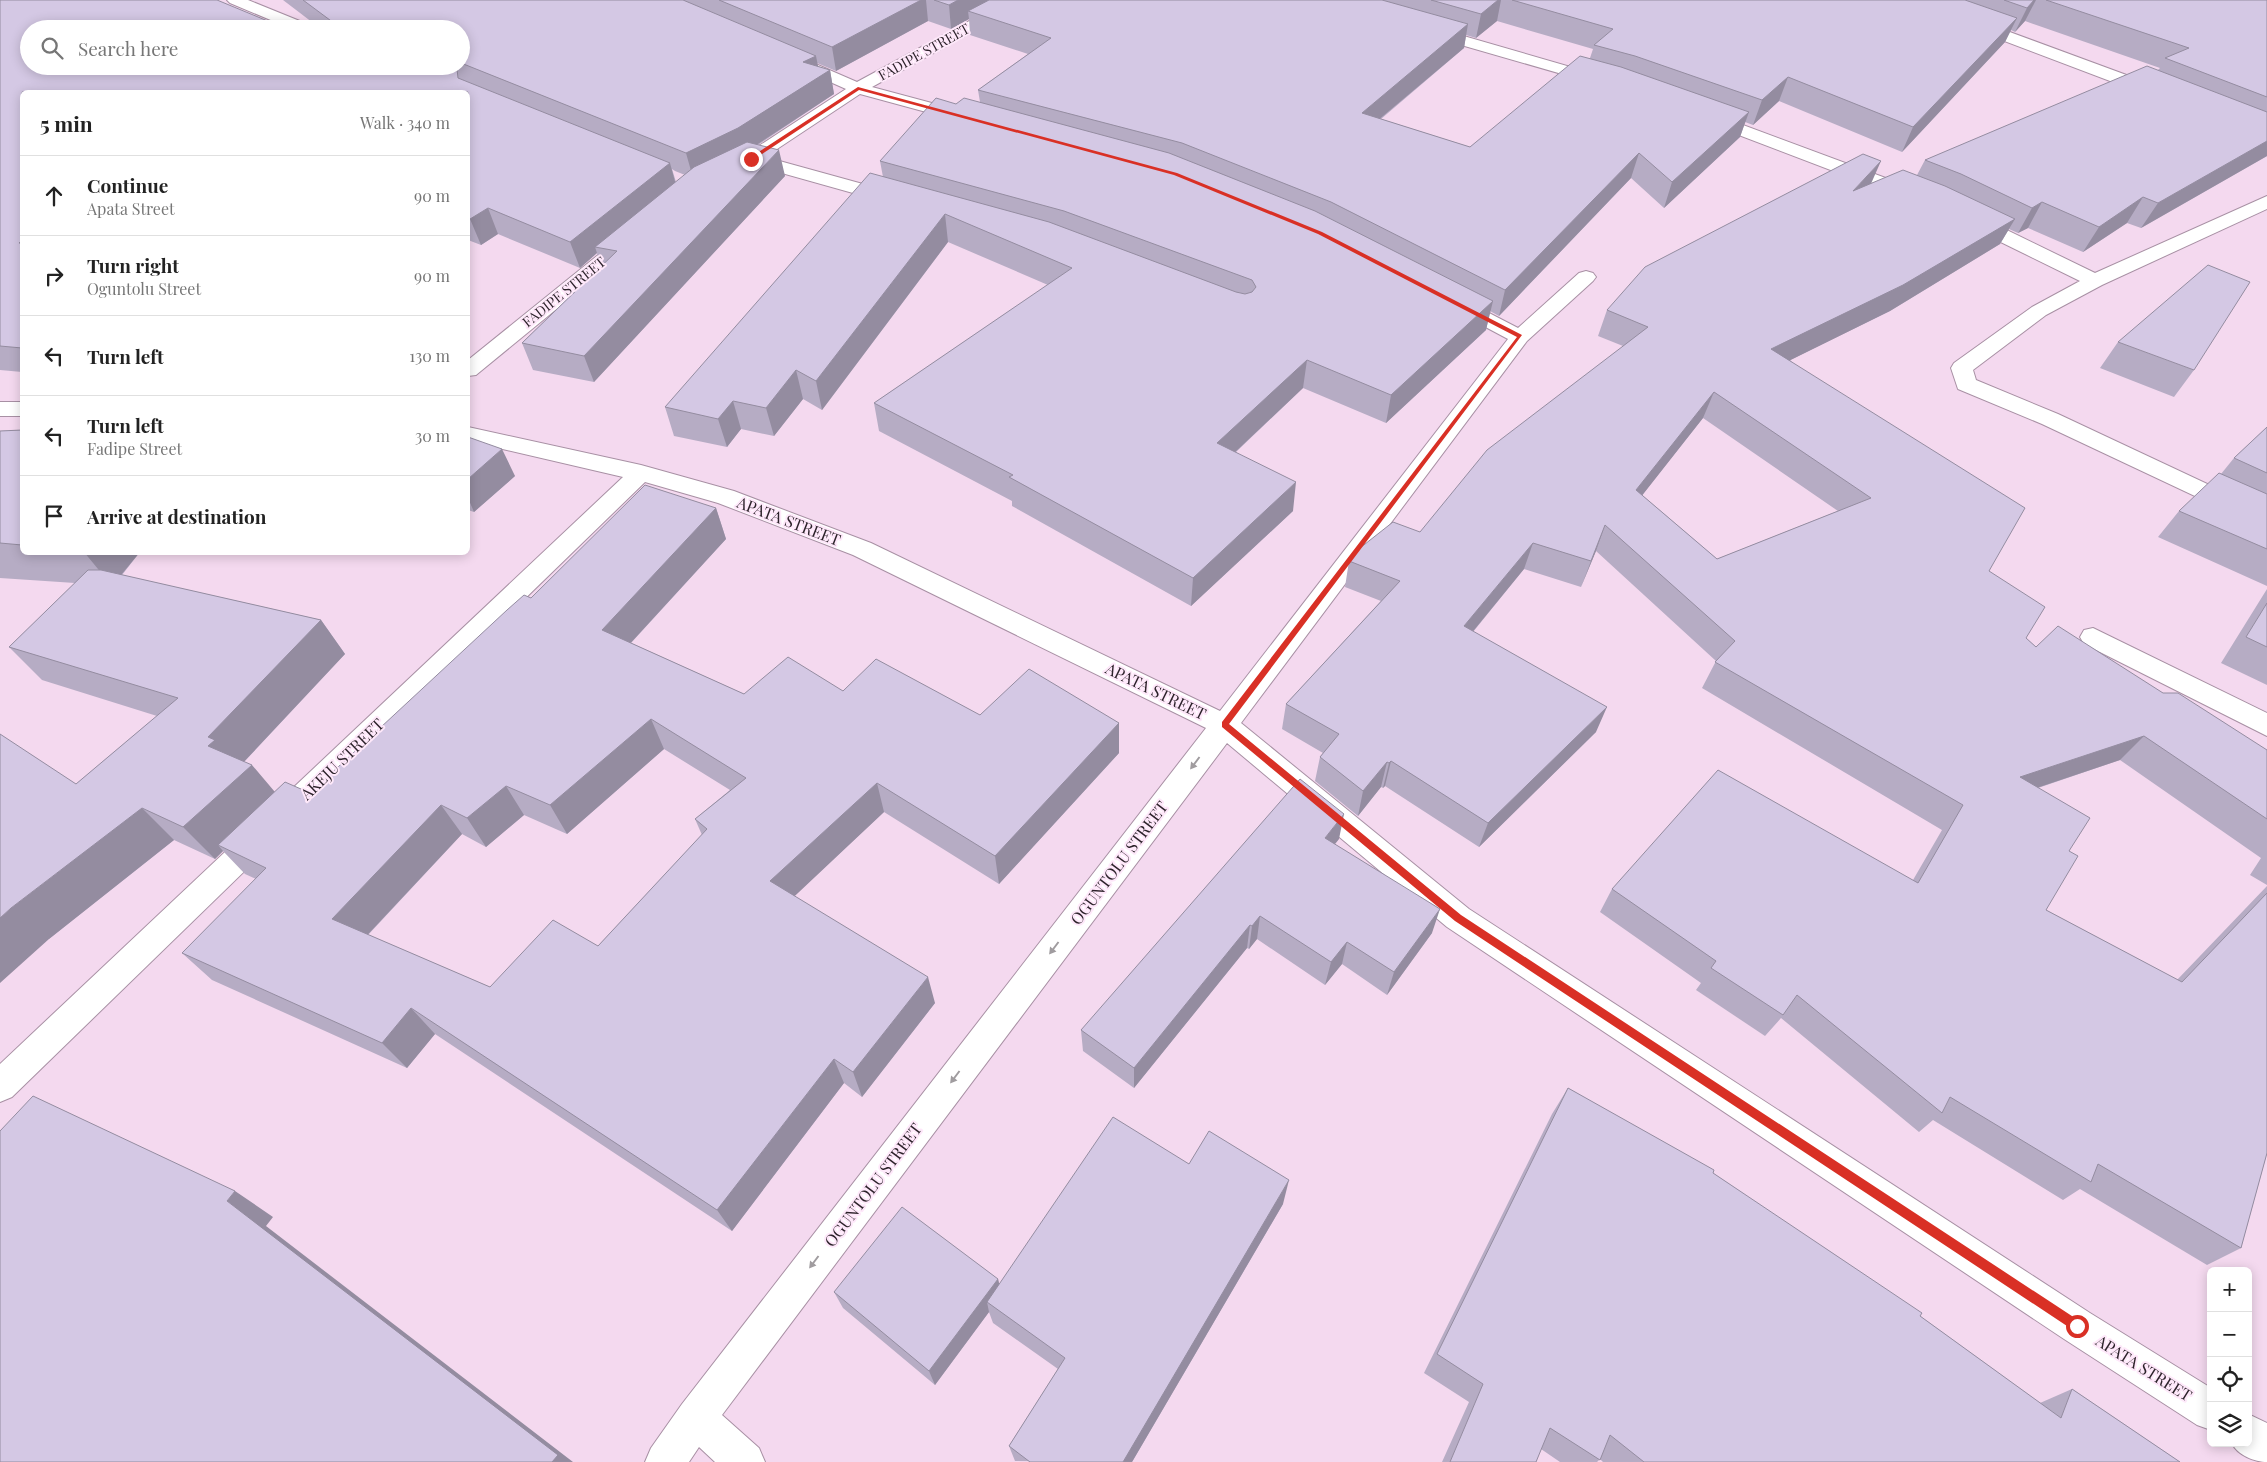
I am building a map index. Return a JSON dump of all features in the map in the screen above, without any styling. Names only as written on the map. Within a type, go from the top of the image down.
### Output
[{"type":"street","points":[[235,0],[284,20]]},
{"type":"street","name":"FADIPE STREET","points":[[719,175],[751,159],[858,88],[1019,0]]},
{"type":"street","points":[[1909,0],[2170,98]]},
{"type":"street","points":[[1409,25],[1612,83]]},
{"type":"street","points":[[786,58],[858,88],[983,122]]},
{"type":"street","points":[[1692,112],[1791,147],[1927,200]]},
{"type":"street","points":[[751,159],[905,202]]},
{"type":"street","points":[[2267,202],[2095,282],[2039,311],[1962,368],[1966,384],[2050,420],[2267,522]]},
{"type":"street","points":[[1957,213],[2095,282]]},
{"type":"street","name":"FADIPE STREET","points":[[470,368],[641,230]]},
{"type":"street","name":"OGUNTOLU STREET","points":[[665,1462],[696,1418],[1520,337],[1586,277]]},
{"type":"street","points":[[1442,296],[1520,337]]},
{"type":"street","points":[[0,409],[20,409]]},
{"type":"street","name":"APATA STREET","points":[[470,434],[641,473],[726,497],[862,549],[1224,724],[1458,918],[2077,1326],[2207,1408]]},
{"type":"street","name":"AKEJU STREET","points":[[0,1086],[641,473]]},
{"type":"street","points":[[2093,638],[2267,724]]},
{"type":"street","points":[[696,1418],[745,1462]]},
{"type":"street","points":[[2252,1437],[2267,1446]]},
{"type":"building","points":[[0,0],[217,0],[265,20],[20,20],[20,75],[458,75],[458,78],[670,163],[570,242],[488,208],[470,219],[470,90],[20,90],[20,348],[0,346]]},
{"type":"building","points":[[303,0],[683,0],[816,56],[803,62],[830,70],[738,128],[686,153],[470,67],[470,20],[330,20]]},
{"type":"building","points":[[719,0],[921,0],[832,47]]},
{"type":"building","points":[[934,0],[958,0],[949,5]]},
{"type":"building","points":[[989,0],[1382,0],[1468,24],[1362,113],[1470,147],[1580,56],[1621,67],[1749,112],[1672,182],[1639,153],[1505,290],[1331,202],[1182,143],[978,90],[1051,38],[968,11]]},
{"type":"building","points":[[1431,0],[1498,0],[1481,14]]},
{"type":"building","points":[[1512,0],[1965,0],[2017,18],[1913,127],[1788,77],[1762,100],[1635,56],[1594,45],[1613,29]]},
{"type":"building","points":[[2004,0],[2034,0],[2027,8]]},
{"type":"building","points":[[2046,0],[2267,0],[2267,97],[2165,58],[2189,48]]},
{"type":"building","points":[[2147,66],[2267,112],[2267,141],[2158,203],[2143,197],[2099,227],[2042,202],[2032,208],[1961,174],[1925,160]]},
{"type":"building","points":[[936,98],[956,104],[964,98],[1169,153],[1315,211],[1493,301],[1391,395],[1307,360],[1217,443],[1296,482],[1193,578],[1009,477],[1013,475],[874,403],[1072,268],[945,214],[816,381],[796,370],[766,408],[733,401],[718,419],[665,407],[870,173],[1049,222],[1236,292],[1245,294],[1252,292],[1256,287],[1252,280],[1064,211],[880,161]]},
{"type":"building","points":[[747,142],[779,150],[584,356],[522,343],[617,251],[595,247],[694,167]]},
{"type":"building","points":[[1863,154],[1881,161],[1853,191],[1903,170],[1945,186],[2015,219],[1903,285],[1771,349],[2025,508],[1989,571],[2045,607],[2026,638],[2036,647],[2058,626],[2163,693],[2178,693],[2267,750],[2267,819],[2144,736],[2020,777],[2090,818],[2069,851],[2078,856],[2046,910],[2182,982],[2267,893],[2267,1153],[2241,1248],[2098,1164],[2091,1182],[1950,1097],[1942,1113],[1797,995],[1783,1015],[1711,968],[1716,961],[1612,889],[1718,770],[1918,883],[1963,805],[1715,662],[1735,641],[1605,525],[1591,561],[1533,543],[1464,626],[1607,707],[1488,823],[1391,761],[1387,762],[1363,791],[1320,757],[1339,734],[1286,704],[1400,581],[1349,561],[1360,548],[1393,522],[1420,532],[1487,450],[1648,327],[1607,310],[1645,267]],"holes":[[[1714,392],[1871,498],[1717,559],[1636,490]]]},
{"type":"building","points":[[2208,265],[2250,282],[2194,370],[2118,342]]},
{"type":"building","points":[[2267,427],[2267,473],[2234,458]]},
{"type":"building","points":[[20,430],[20,545],[0,543],[0,431]]},
{"type":"building","points":[[470,438],[502,449],[470,477]]},
{"type":"building","points":[[2219,473],[2267,494],[2267,549],[2179,511]]},
{"type":"building","points":[[645,485],[716,508],[602,630],[744,694],[788,657],[843,691],[876,659],[980,715],[1029,669],[1119,723],[995,856],[877,783],[770,881],[928,977],[853,1072],[834,1059],[717,1210],[411,1008],[382,1043],[182,953],[266,868],[218,845],[285,782],[310,793],[524,595],[531,598]],"holes":[[[651,719],[746,778],[695,819],[707,829],[598,946],[553,920],[490,987],[332,919],[441,805],[467,818],[506,786],[550,805]]]},
{"type":"building","points":[[88,570],[101,570],[321,620],[208,737],[215,740],[208,746],[252,765],[183,827],[142,808],[0,918],[0,734],[76,784],[178,698],[9,647]]},
{"type":"building","points":[[2267,603],[2267,647],[2246,637]]},
{"type":"building","points":[[1300,779],[1344,814],[1325,838],[1440,909],[1394,972],[1347,942],[1331,962],[1260,916],[1252,926],[1250,925],[1134,1068],[1081,1030]]},
{"type":"building","points":[[1568,1088],[1714,1170],[1713,1173],[1922,1313],[1920,1316],[2061,1418],[2072,1389],[2180,1462],[1644,1462],[1610,1435],[1600,1460],[1550,1428],[1536,1462],[1450,1462],[1483,1384],[1437,1354]]},
{"type":"building","points":[[33,1096],[235,1191],[227,1201],[558,1455],[552,1462],[0,1462],[0,1131]]},
{"type":"building","points":[[1113,1117],[1189,1164],[1209,1131],[1289,1180],[1123,1462],[1030,1462],[1009,1446],[1065,1358],[987,1302]]},
{"type":"building","points":[[902,1207],[998,1279],[929,1371],[834,1292]]},
{"type":"route","points":[[751,159],[858,88],[1176,174],[1320,233],[1520,337],[1224,724],[1458,918],[2077,1326]]}]
